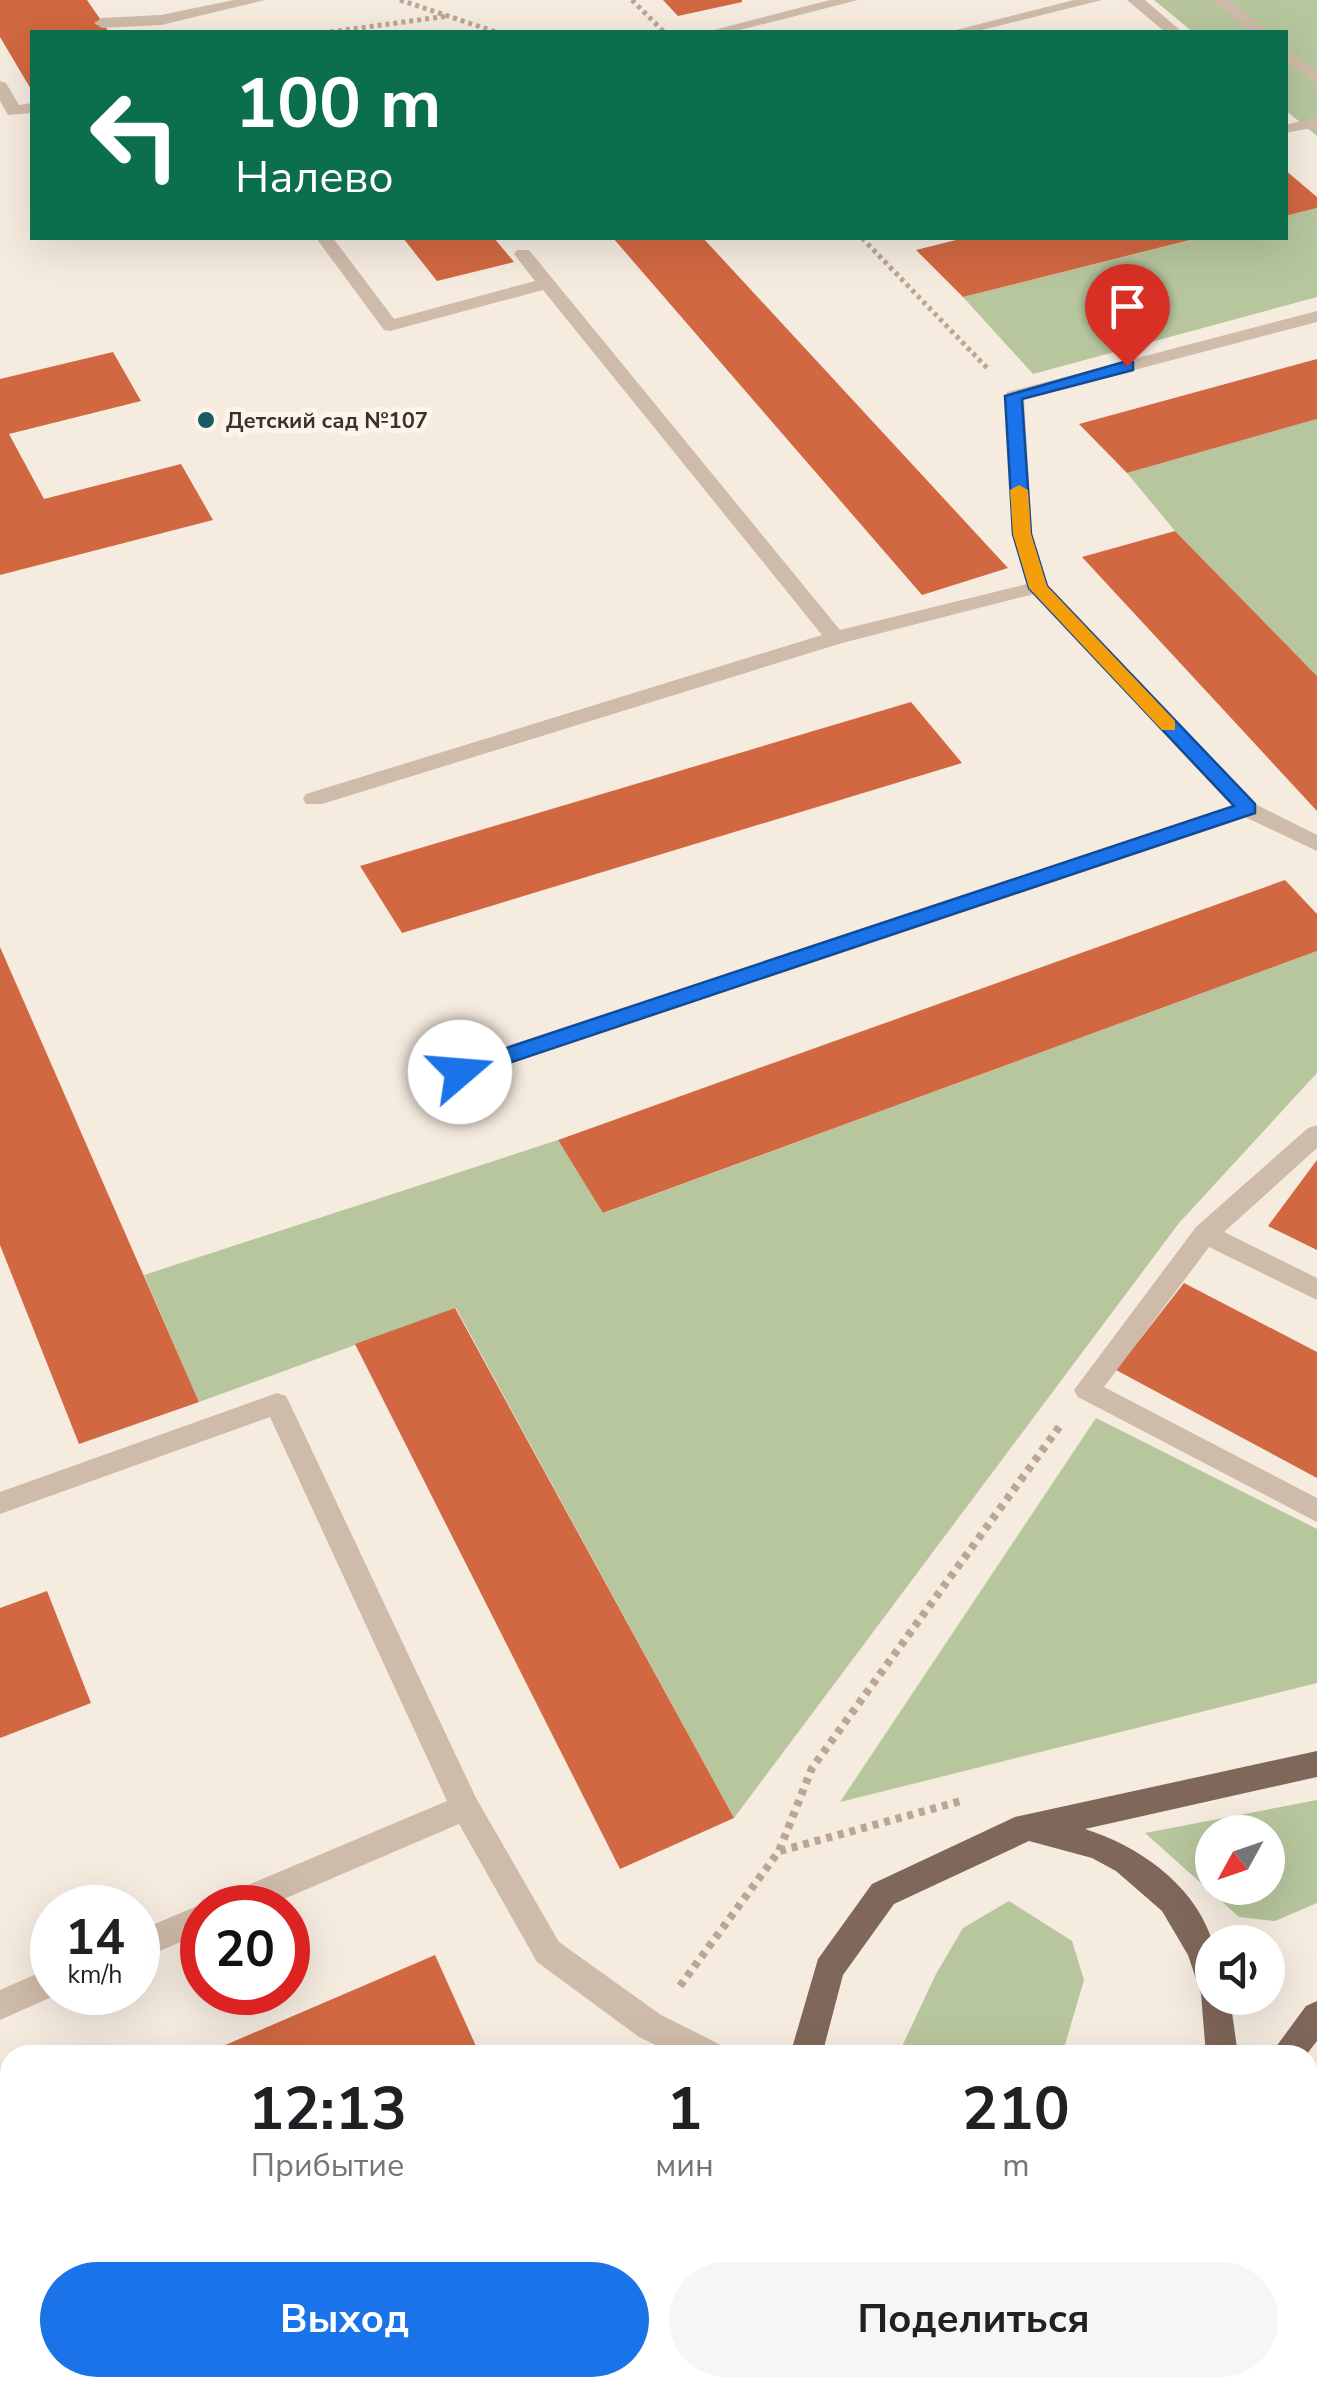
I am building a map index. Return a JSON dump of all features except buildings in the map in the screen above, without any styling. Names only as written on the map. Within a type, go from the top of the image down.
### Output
[{"type":"main road","points":[[809,2045],[829,1969],[883,1894],[1015,1831],[1317,1764]]},
{"type":"main road","points":[[1015,1831],[1071,1836],[1101,1845],[1137,1868],[1173,1899],[1195,1939]]},
{"type":"main road","points":[[1217,2015],[1221,2045]]},
{"type":"main road","points":[[1294,2045],[1317,2016]]},
{"type":"lane","points":[[144,0],[166,26]]},
{"type":"lane","points":[[102,23],[166,26],[257,0]]},
{"type":"lane","points":[[722,30],[850,0]]},
{"type":"lane","points":[[965,30],[1094,0]]},
{"type":"lane","points":[[1135,0],[1172,30]]},
{"type":"lane","points":[[1220,0],[1258,30]]},
{"type":"lane","points":[[1288,55],[1317,78]]},
{"type":"lane","points":[[0,86],[14,111],[30,108]]},
{"type":"lane","points":[[1288,128],[1317,122]]},
{"type":"lane","points":[[326,240],[390,326],[544,284]]},
{"type":"lane","points":[[523,254],[835,638]]},
{"type":"lane","points":[[1317,316],[1014,396],[1022,534],[1038,588],[1248,809],[1317,844]]},
{"type":"lane","points":[[314,799],[835,638],[1038,588]]},
{"type":"lane","points":[[460,1072],[1248,809]]},
{"type":"lane","points":[[1317,1134],[1206,1234],[1087,1390],[1317,1511]]},
{"type":"lane","points":[[1206,1234],[1317,1290]]},
{"type":"lane","points":[[0,1503],[277,1404],[465,1807],[548,1952],[650,2026],[688,2045]]},
{"type":"lane","points":[[282,1885],[465,1807]]},
{"type":"lane","points":[[0,2004],[30,1991]]},
{"type":"path","points":[[400,0],[490,30]]},
{"type":"path","points":[[632,0],[662,30]]},
{"type":"path","points":[[345,30],[448,16]]},
{"type":"path","points":[[864,240],[1014,396]]},
{"type":"path","points":[[650,2026],[779,1852],[812,1768],[1087,1390]]},
{"type":"green space","points":[[1154,0],[1317,0],[1317,136],[1288,112],[1288,30],[1191,30]]},
{"type":"green space","points":[[1317,208],[1317,297],[1033,374],[963,297],[1191,240],[1288,240],[1288,215]]},
{"type":"green space","points":[[1317,419],[1317,676],[1175,531],[1127,473]]},
{"type":"green space","points":[[1317,951],[1317,1073],[1179,1223],[734,1818],[456,1308],[199,1402],[144,1275],[558,1140],[604,1213]]},
{"type":"green space","points":[[1096,1418],[1317,1529],[1317,1683],[840,1802]]},
{"type":"green space","points":[[1317,1800],[1317,1903],[1275,1921],[1239,1917],[1226,1905],[1285,1905],[1285,1815],[1239,1815]]},
{"type":"green space","points":[[1195,1823],[1195,1878],[1145,1833]]},
{"type":"green space","points":[[1009,1901],[1072,1941],[1084,1980],[1065,2045],[903,2045],[963,1928]]},
{"type":"slow traffic","points":[[1019,490],[1022,534],[1038,588],[1168,725]]},
{"type":"place","name":"Детский сад №107","points":[[206,420]]},
{"type":"route","points":[[460,1072],[1248,809],[1038,588],[1022,534],[1014,396],[1127,366]]}]
